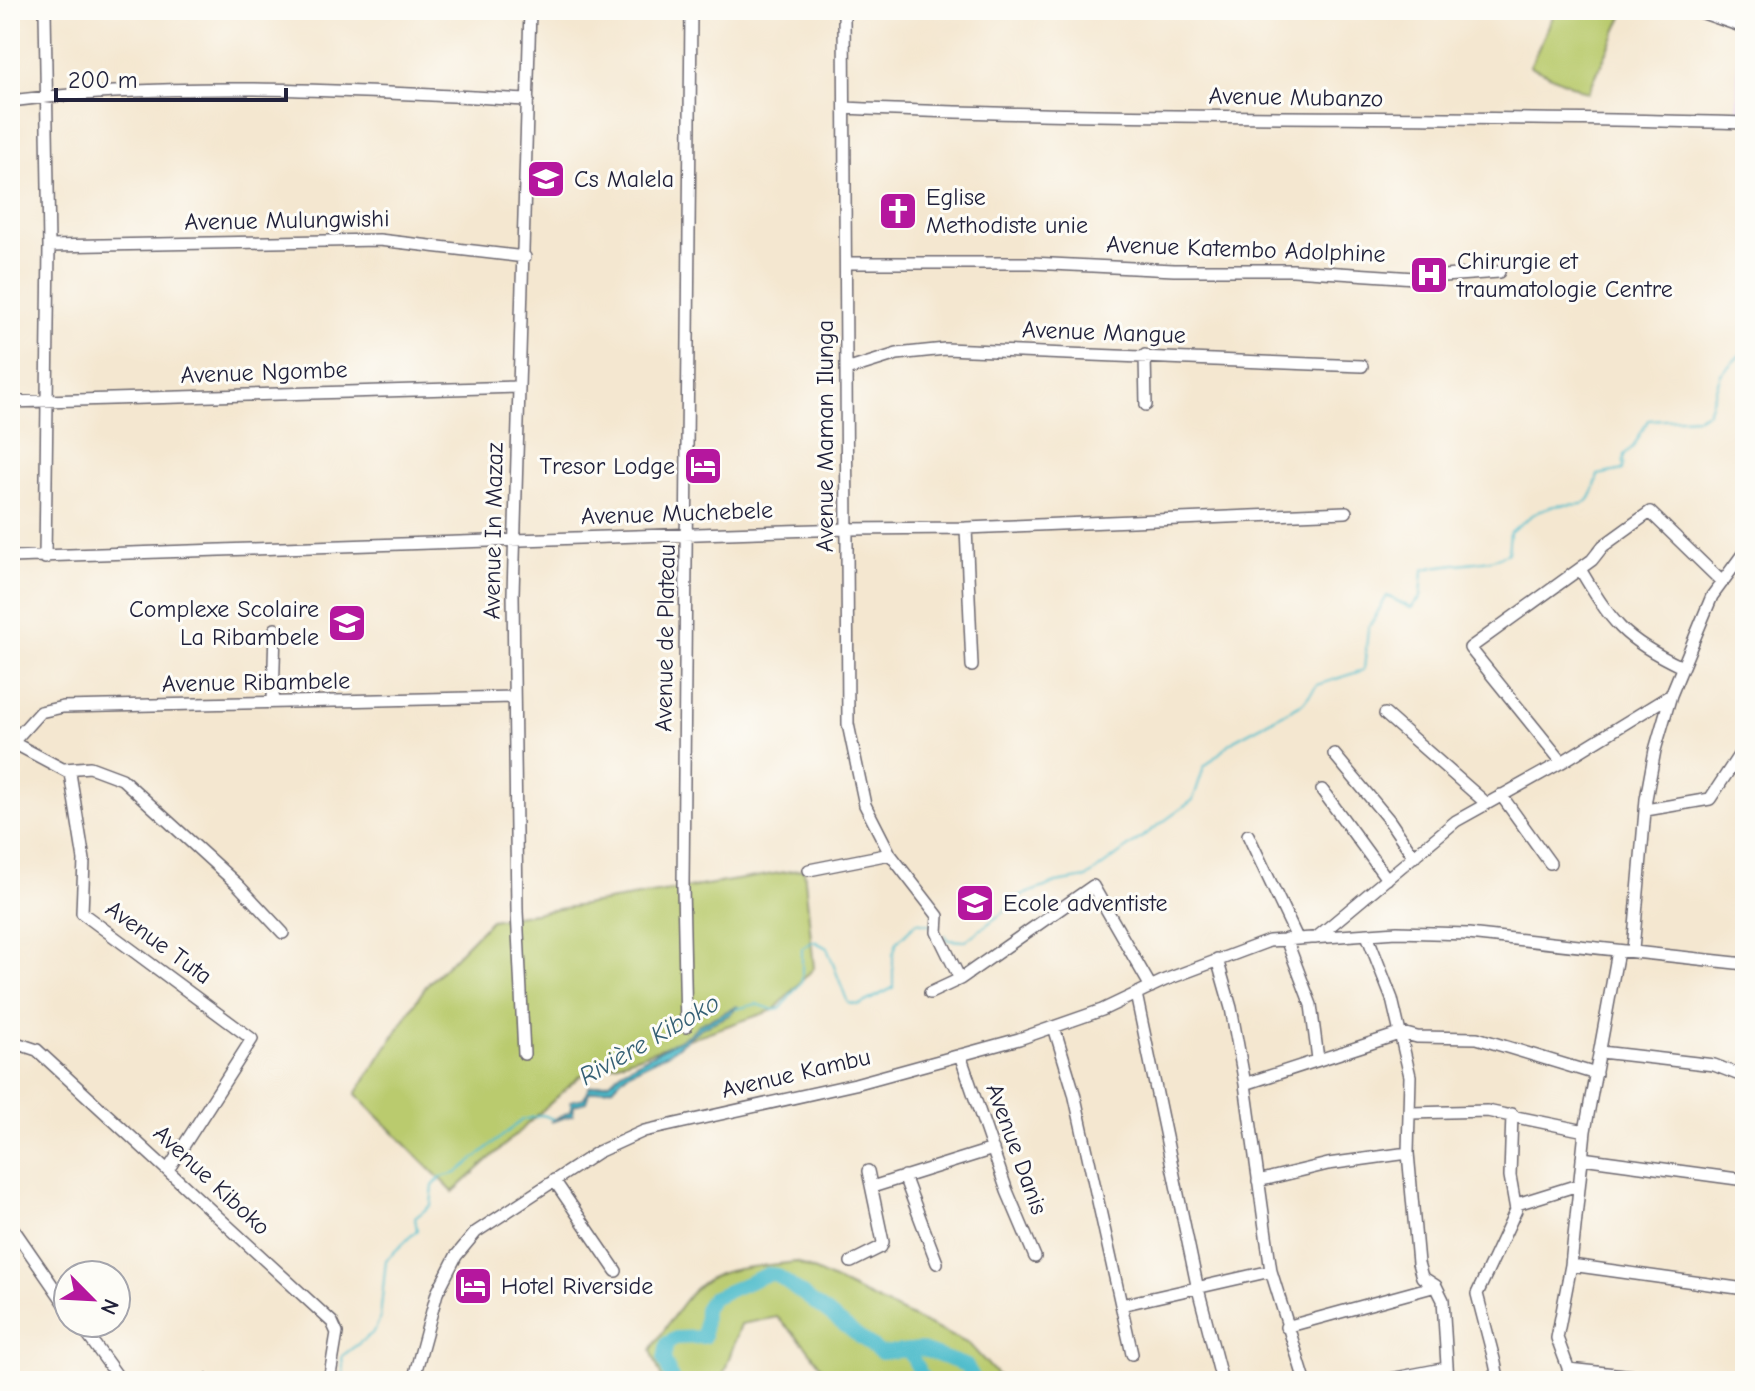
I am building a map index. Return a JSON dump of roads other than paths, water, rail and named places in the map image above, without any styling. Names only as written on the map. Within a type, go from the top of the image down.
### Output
[{"type":"main road","points":[[1699,10],[1745,26]]},
{"type":"street","points":[[45,10],[49,246],[45,558]]},
{"type":"street","name":"Avenue In Mazaz","points":[[524,1054],[518,952],[514,542],[525,257],[530,10]]},
{"type":"street","name":"Avenue de Plateau","points":[[686,1027],[683,887],[691,10]]},
{"type":"street","name":"Avenue Maman Ilunga","points":[[844,10],[848,724],[861,794],[890,854],[938,916],[938,928],[960,979]]},
{"type":"street","points":[[10,101],[48,96],[303,89],[528,100]]},
{"type":"street","name":"Avenue Mubanzo","points":[[845,108],[1088,117],[1589,119],[1745,123]]},
{"type":"street","name":"Avenue Mulungwishi","points":[[49,246],[379,240],[525,257]]},
{"type":"street","name":"Avenue Katembo Adolphine","points":[[847,263],[1031,263],[1174,270],[1293,270],[1415,278],[1499,272]]},
{"type":"street","name":"Avenue Mangue","points":[[846,370],[874,359],[925,349],[1145,355],[1362,366]]},
{"type":"street","points":[[1145,355],[1146,405]]},
{"type":"street","name":"Avenue Ngombe","points":[[10,402],[519,387]]},
{"type":"street","name":"Avenue Muchebele","points":[[10,557],[846,529],[966,528],[1346,512]]},
{"type":"street","points":[[1562,762],[1470,648],[1580,569],[1603,546],[1650,512],[1720,580]]},
{"type":"street","points":[[966,528],[972,666]]},
{"type":"street","points":[[1633,950],[1652,763],[1671,695],[1720,580],[1745,551]]},
{"type":"street","points":[[1580,569],[1615,625],[1635,643],[1682,667]]},
{"type":"street","points":[[273,701],[275,629]]},
{"type":"street","points":[[1316,938],[1456,821],[1562,762],[1671,695]]},
{"type":"street","name":"Avenue Ribambele","points":[[12,742],[36,716],[53,708],[514,697]]},
{"type":"street","points":[[1385,714],[1486,803]]},
{"type":"street","points":[[12,742],[65,769],[90,767],[122,779],[238,885],[283,933]]},
{"type":"street","points":[[1646,810],[1710,799],[1741,752]]},
{"type":"street","points":[[1334,754],[1389,820],[1414,857]]},
{"type":"street","name":"Avenue Tuta","points":[[65,769],[71,777],[84,860],[81,912],[252,1039],[168,1170]]},
{"type":"street","points":[[1322,790],[1387,879]]},
{"type":"street","points":[[1501,795],[1550,863]]},
{"type":"street","points":[[1248,835],[1291,938],[1311,1005],[1318,1059]]},
{"type":"street","points":[[809,870],[890,854]]},
{"type":"street","points":[[930,993],[960,979],[1093,886],[1151,987]]},
{"type":"street","points":[[1341,917],[1352,935]]},
{"type":"street","name":"Avenue Kambu","points":[[413,1381],[437,1293],[456,1256],[485,1226],[554,1180],[615,1142],[658,1126],[855,1084],[960,1055],[1054,1027],[1217,959],[1291,938],[1397,932],[1468,934],[1745,964]]},
{"type":"street","points":[[1367,935],[1402,1033],[1410,1076],[1408,1153],[1419,1268],[1422,1277],[1436,1286],[1443,1304],[1448,1375],[1380,1381]]},
{"type":"street","points":[[1573,1381],[1557,1338],[1571,1265],[1585,1131],[1618,951]]},
{"type":"street","points":[[1217,959],[1231,1008],[1245,1084],[1271,1271],[1305,1381]]},
{"type":"street","points":[[1136,994],[1197,1285],[1222,1381]]},
{"type":"street","points":[[1054,1027],[1074,1093],[1132,1354]]},
{"type":"street","points":[[1245,1084],[1402,1033],[1417,1037],[1477,1038],[1596,1074]]},
{"type":"street","name":"Avenue Kiboko","points":[[10,1041],[37,1050],[335,1326],[337,1333],[329,1381]]},
{"type":"street","points":[[1601,1052],[1714,1065],[1745,1077]]},
{"type":"street","name":"Avenue Danis","points":[[960,1055],[1035,1257]]},
{"type":"street","points":[[1411,1113],[1487,1111],[1585,1131]]},
{"type":"street","points":[[1493,1376],[1497,1373],[1477,1294],[1517,1204],[1510,1176],[1512,1114]]},
{"type":"street","points":[[872,1187],[993,1149]]},
{"type":"street","points":[[1258,1181],[1328,1164],[1408,1153]]},
{"type":"street","points":[[1582,1158],[1745,1180]]},
{"type":"street","points":[[851,1262],[881,1247],[883,1242],[868,1171]]},
{"type":"street","points":[[904,1176],[937,1263]]},
{"type":"street","points":[[554,1180],[616,1271]]},
{"type":"street","points":[[1517,1204],[1578,1185]]},
{"type":"street","points":[[10,1224],[52,1285]]},
{"type":"street","points":[[1571,1265],[1745,1289]]},
{"type":"street","points":[[1121,1305],[1197,1285],[1271,1271]]},
{"type":"street","points":[[1286,1327],[1436,1286]]},
{"type":"street","points":[[91,1339],[121,1381]]},
{"type":"street","points":[[1568,1369],[1681,1381]]},
{"type":"water","points":[[738,1006],[729,1015],[701,1028],[669,1053],[627,1073],[613,1087],[589,1092],[586,1102],[574,1105],[573,1115],[550,1122],[571,1111],[571,1101],[584,1098],[589,1087],[610,1082],[623,1070],[690,1034],[698,1025]]},
{"type":"waterway","name":"Rivière Kiboko","points":[[945,935],[948,940],[965,941],[1005,911],[1014,898],[1056,883],[1086,878],[1193,800],[1204,767],[1234,740],[1303,703],[1317,685],[1364,670],[1368,629],[1387,596],[1411,608],[1421,597],[1423,570],[1499,557],[1508,553],[1510,532],[1530,516],[1548,508],[1588,501],[1598,475],[1623,470],[1624,455],[1634,446],[1648,420],[1698,417],[1708,412],[1721,374],[1745,350]]},
{"type":"waterway","name":"Rivière Kiboko","points":[[736,1009],[757,1004],[774,1010],[781,1008],[802,981],[802,948],[814,941],[827,948],[848,1003],[859,1005],[893,988],[893,955],[897,942],[917,922],[934,926]]},
{"type":"waterway","name":"Rivière Kiboko","points":[[344,1381],[342,1356],[374,1332],[380,1318],[386,1260],[417,1230],[415,1218],[431,1205],[433,1186],[441,1177],[457,1173],[522,1120],[543,1115],[553,1119]]},
{"type":"waterway","points":[[673,1381],[664,1359],[667,1343],[676,1338],[704,1337],[705,1309],[712,1298],[768,1274],[777,1275],[881,1353],[920,1349],[967,1366],[975,1381]]},
{"type":"waterway","points":[[908,1350],[925,1381]]},
{"type":"place","name":"Cs Malela","points":[[546,179]]},
{"type":"place","name":"Eglise Methodiste unie","points":[[898,211]]},
{"type":"place","name":"Chirurgie et traumatologie Centre","points":[[1429,275]]},
{"type":"place","name":"Tresor Lodge","points":[[703,466]]},
{"type":"place","name":"Complexe Scolaire La Ribambele","points":[[347,623]]},
{"type":"place","name":"Ecole adventiste","points":[[975,903]]},
{"type":"place","name":"Hotel Riverside","points":[[473,1286]]}]
